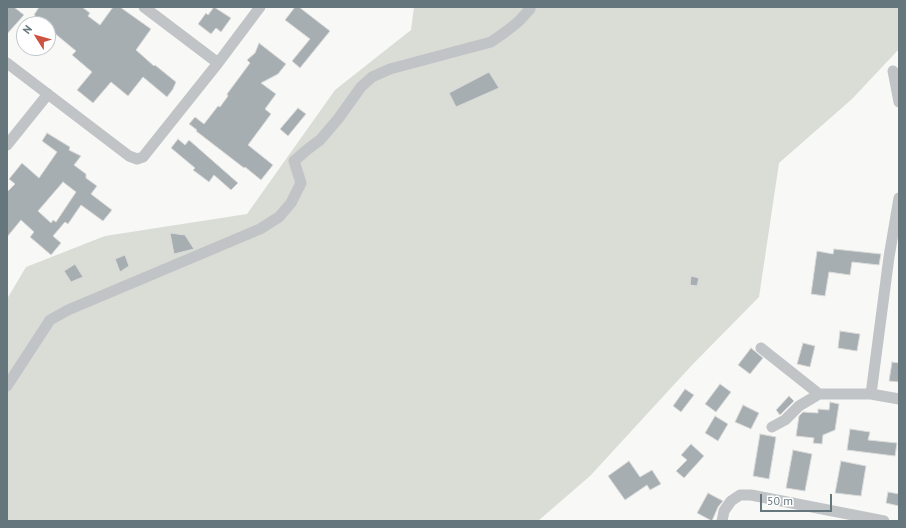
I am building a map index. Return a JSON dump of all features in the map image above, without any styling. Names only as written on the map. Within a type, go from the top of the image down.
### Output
[{"type":"street","points":[[144,7],[218,63]]},
{"type":"street","points":[[7,63],[129,156],[137,159],[143,157],[218,63],[260,7]]},
{"type":"street","points":[[7,386],[50,320],[68,310],[260,229],[279,216],[291,203],[302,183],[294,161],[320,140],[338,119],[361,87],[372,77],[390,69],[491,42],[518,22],[530,9],[530,7]]},
{"type":"street","points":[[893,71],[899,102]]},
{"type":"street","points":[[7,145],[48,94]]},
{"type":"street","points":[[871,394],[889,257],[899,198]]},
{"type":"street","points":[[761,348],[819,394]]},
{"type":"street","points":[[772,427],[785,420],[799,406],[819,394],[871,394],[899,398]]},
{"type":"street","points":[[722,521],[724,510],[731,501],[740,496],[751,495],[884,521]]},
{"type":"shaded area","points":[[414,7],[899,7],[899,49],[852,99],[779,163],[759,297],[693,364],[590,476],[538,521],[7,521],[7,299],[26,267],[105,236],[247,214],[335,90],[411,30]]},
{"type":"building","points":[[7,7],[14,7],[24,15],[16,16],[16,24],[7,34]]},
{"type":"building","points":[[39,7],[82,7],[90,13],[88,16],[100,25],[113,7],[120,7],[151,29],[136,50],[154,66],[155,65],[176,82],[173,89],[167,97],[143,77],[128,96],[111,82],[93,103],[77,90],[92,72],[72,55],[76,51],[56,34],[56,16],[34,15]]},
{"type":"building","points":[[214,7],[231,18],[221,32],[216,28],[211,34],[198,24],[206,13],[208,15]]},
{"type":"building","points":[[295,7],[299,7],[330,31],[300,68],[292,61],[310,39],[285,20]]},
{"type":"building","points":[[259,43],[286,64],[278,74],[261,83],[276,94],[265,109],[271,114],[248,145],[273,165],[261,180],[196,131],[197,130],[189,124],[195,117],[204,124],[218,106],[220,107],[228,96],[227,94],[250,63],[247,60],[255,53]]},
{"type":"building","points":[[489,72],[499,88],[456,107],[449,93]]},
{"type":"building","points":[[298,108],[306,114],[288,136],[280,129]]},
{"type":"building","points":[[47,133],[70,147],[69,150],[81,156],[74,165],[86,174],[86,178],[97,186],[91,194],[112,210],[103,221],[81,205],[68,224],[65,222],[53,236],[61,243],[51,255],[30,237],[34,232],[21,220],[7,237],[7,192],[15,184],[9,179],[22,163],[39,178],[57,152],[42,141]],"holes":[[[63,182],[76,192],[56,222],[53,220],[51,223],[38,211]]]},
{"type":"building","points":[[178,139],[185,145],[189,140],[238,183],[231,190],[214,175],[209,182],[193,170],[195,168],[171,148]]},
{"type":"building","points":[[170,233],[185,235],[194,249],[174,254]]},
{"type":"building","points":[[834,249],[881,254],[879,265],[852,262],[850,275],[829,272],[825,296],[811,294],[817,251],[833,254]]},
{"type":"building","points":[[125,255],[129,266],[120,272],[115,259]]},
{"type":"building","points":[[75,264],[83,277],[71,282],[64,271]]},
{"type":"building","points":[[691,276],[699,278],[697,286],[690,285]]},
{"type":"building","points":[[840,331],[860,334],[857,351],[838,348]]},
{"type":"building","points":[[803,343],[815,346],[810,367],[797,364]]},
{"type":"building","points":[[751,348],[763,358],[750,374],[738,365]]},
{"type":"building","points":[[892,362],[899,363],[899,382],[889,381]]},
{"type":"building","points":[[720,384],[731,392],[716,412],[705,404]]},
{"type":"building","points":[[685,389],[694,395],[681,412],[673,406]]},
{"type":"building","points":[[789,396],[794,401],[780,415],[776,410]]},
{"type":"building","points":[[830,402],[839,404],[835,430],[823,435],[822,444],[813,443],[814,438],[796,436],[799,416],[803,412],[818,413],[818,409],[829,410]]},
{"type":"building","points":[[743,405],[759,413],[751,429],[735,422]]},
{"type":"building","points":[[715,416],[728,424],[718,441],[705,433]]},
{"type":"building","points":[[850,429],[870,432],[868,440],[897,443],[895,456],[847,450]]},
{"type":"building","points":[[760,434],[776,437],[769,479],[753,476]]},
{"type":"building","points":[[691,444],[704,456],[684,478],[676,471],[687,460],[681,455]]},
{"type":"building","points":[[793,450],[812,454],[805,491],[786,488]]},
{"type":"building","points":[[629,461],[640,477],[652,470],[661,484],[650,490],[647,485],[625,500],[608,476]]},
{"type":"building","points":[[841,461],[866,466],[861,496],[835,493]]},
{"type":"building","points":[[888,492],[899,494],[899,506],[886,503]]},
{"type":"building","points":[[708,493],[723,501],[718,507],[712,521],[697,513]]}]
